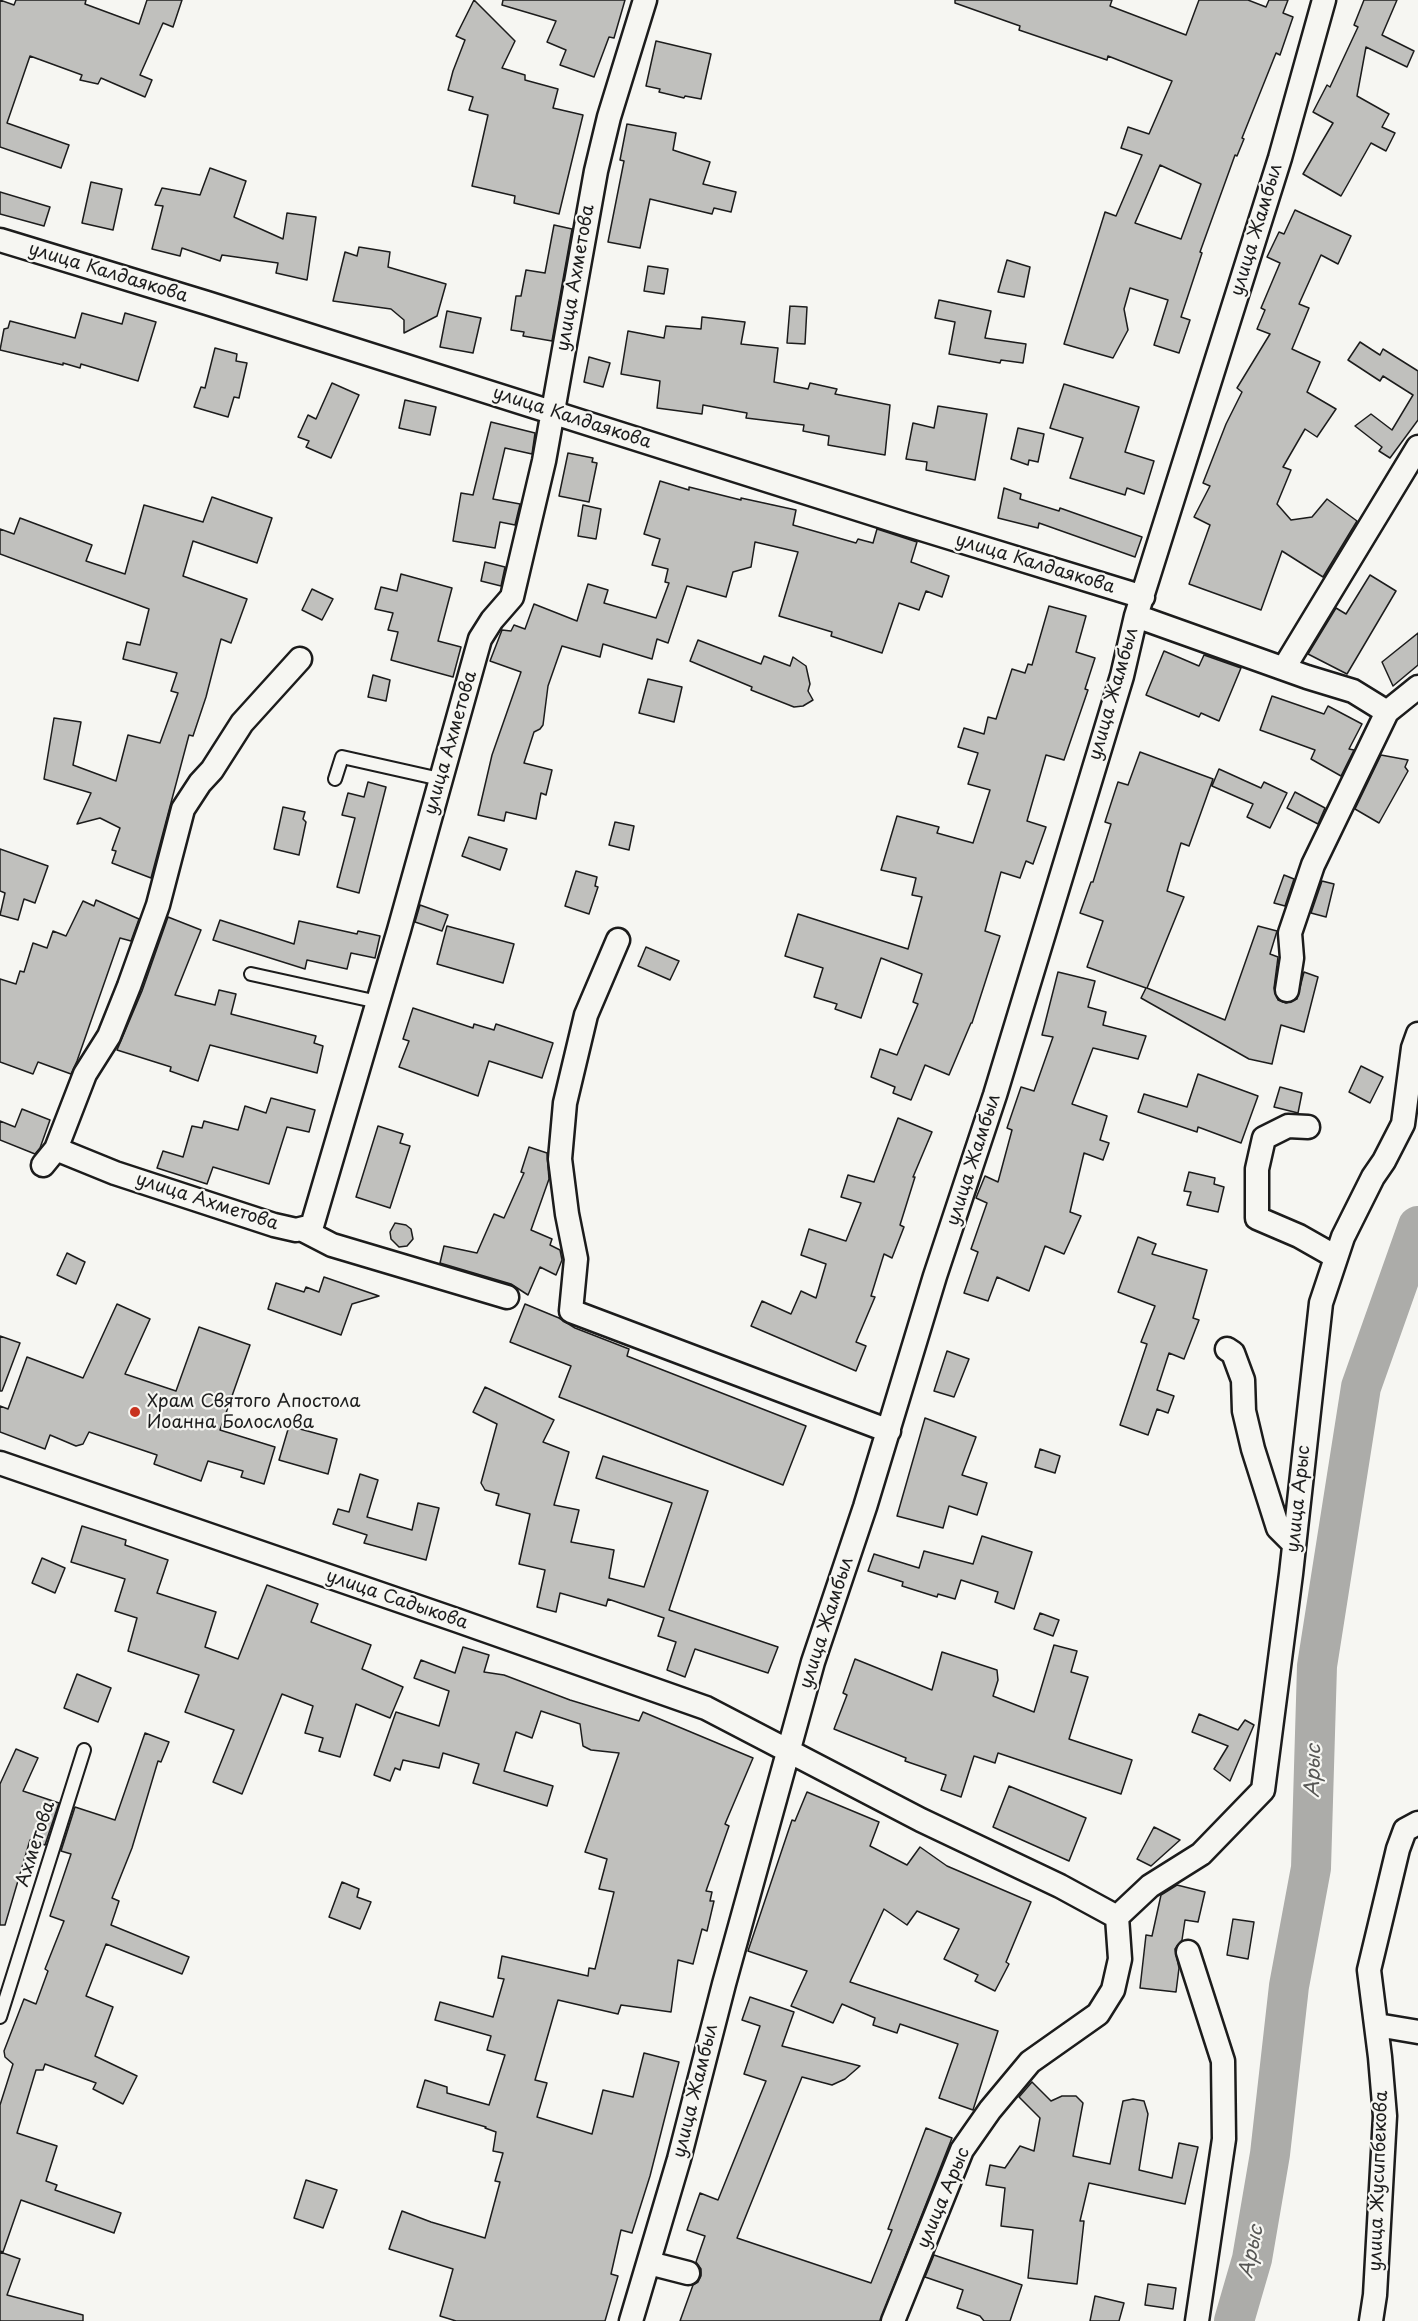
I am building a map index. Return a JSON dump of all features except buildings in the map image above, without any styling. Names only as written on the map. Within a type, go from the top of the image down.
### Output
[{"type":"street","name":"улица Ахметова","points":[[300,659],[242,723],[212,770],[200,783],[183,809],[158,905],[129,986],[109,1036],[85,1074],[50,1157],[116,1173],[296,1230],[312,1226],[378,1002],[480,639],[492,620],[512,597],[544,461],[596,171],[609,117],[645,0]]},
{"type":"street","name":"улица Жамбыл","points":[[631,2321],[679,2159],[733,1949],[813,1662],[889,1431],[935,1276],[996,1095],[1122,676],[1140,606],[1280,158],[1323,0]]},
{"type":"street","name":"улица Калдаякова","points":[[0,240],[218,306],[552,412],[1140,606],[1284,668],[1353,691],[1387,712]]},
{"type":"street","points":[[1284,668],[1418,447]]},
{"type":"street","points":[[1287,990],[1292,958],[1290,933],[1301,894],[1331,824],[1387,712],[1418,687]]},
{"type":"street","points":[[618,940],[586,1015],[565,1104],[560,1159],[576,1259],[571,1311],[889,1431]]},
{"type":"street","name":"улица Арыс","points":[[893,2321],[962,2150],[990,2110],[1030,2062],[1098,2014],[1113,1990],[1120,1959],[1117,1917],[1150,1886],[1201,1854],[1263,1790],[1321,1303],[1343,1237],[1403,1124],[1413,1048],[1418,1034]]},
{"type":"street","points":[[1308,1127],[1288,1126],[1264,1138],[1257,1170],[1257,1218],[1299,1236],[1336,1257]]},
{"type":"street","points":[[301,1229],[332,1245],[507,1297]]},
{"type":"street","points":[[1227,1348],[1233,1353],[1243,1380],[1244,1411],[1253,1449],[1278,1528],[1294,1544]]},
{"type":"street","name":"улица Садыкова","points":[[0,1463],[706,1708],[789,1751]]},
{"type":"street","points":[[789,1751],[921,1820],[1117,1917]]},
{"type":"street","name":"улица Жусипбекова","points":[[1371,2321],[1375,2295],[1385,2116],[1377,2025],[1369,1970],[1398,1849],[1412,1826]]},
{"type":"street","points":[[1188,1952],[1223,2061],[1224,2139],[1197,2321]]},
{"type":"street","points":[[1377,2025],[1418,2032]]},
{"type":"street","points":[[648,2263],[688,2273]]},
{"type":"lane","points":[[335,779],[342,757],[440,779]]},
{"type":"lane","points":[[252,974],[378,1002]]},
{"type":"lane","name":"Ахметова","points":[[0,2017],[84,1750]]},
{"type":"waterway","name":"Арыс","points":[[1234,2321],[1252,2259],[1270,2154],[1289,1986],[1311,1868],[1317,1666],[1361,1387],[1418,1226]]},
{"type":"place","name":"Храм Святого Апостола Иоанна Болослова","points":[[135,1412]]}]
